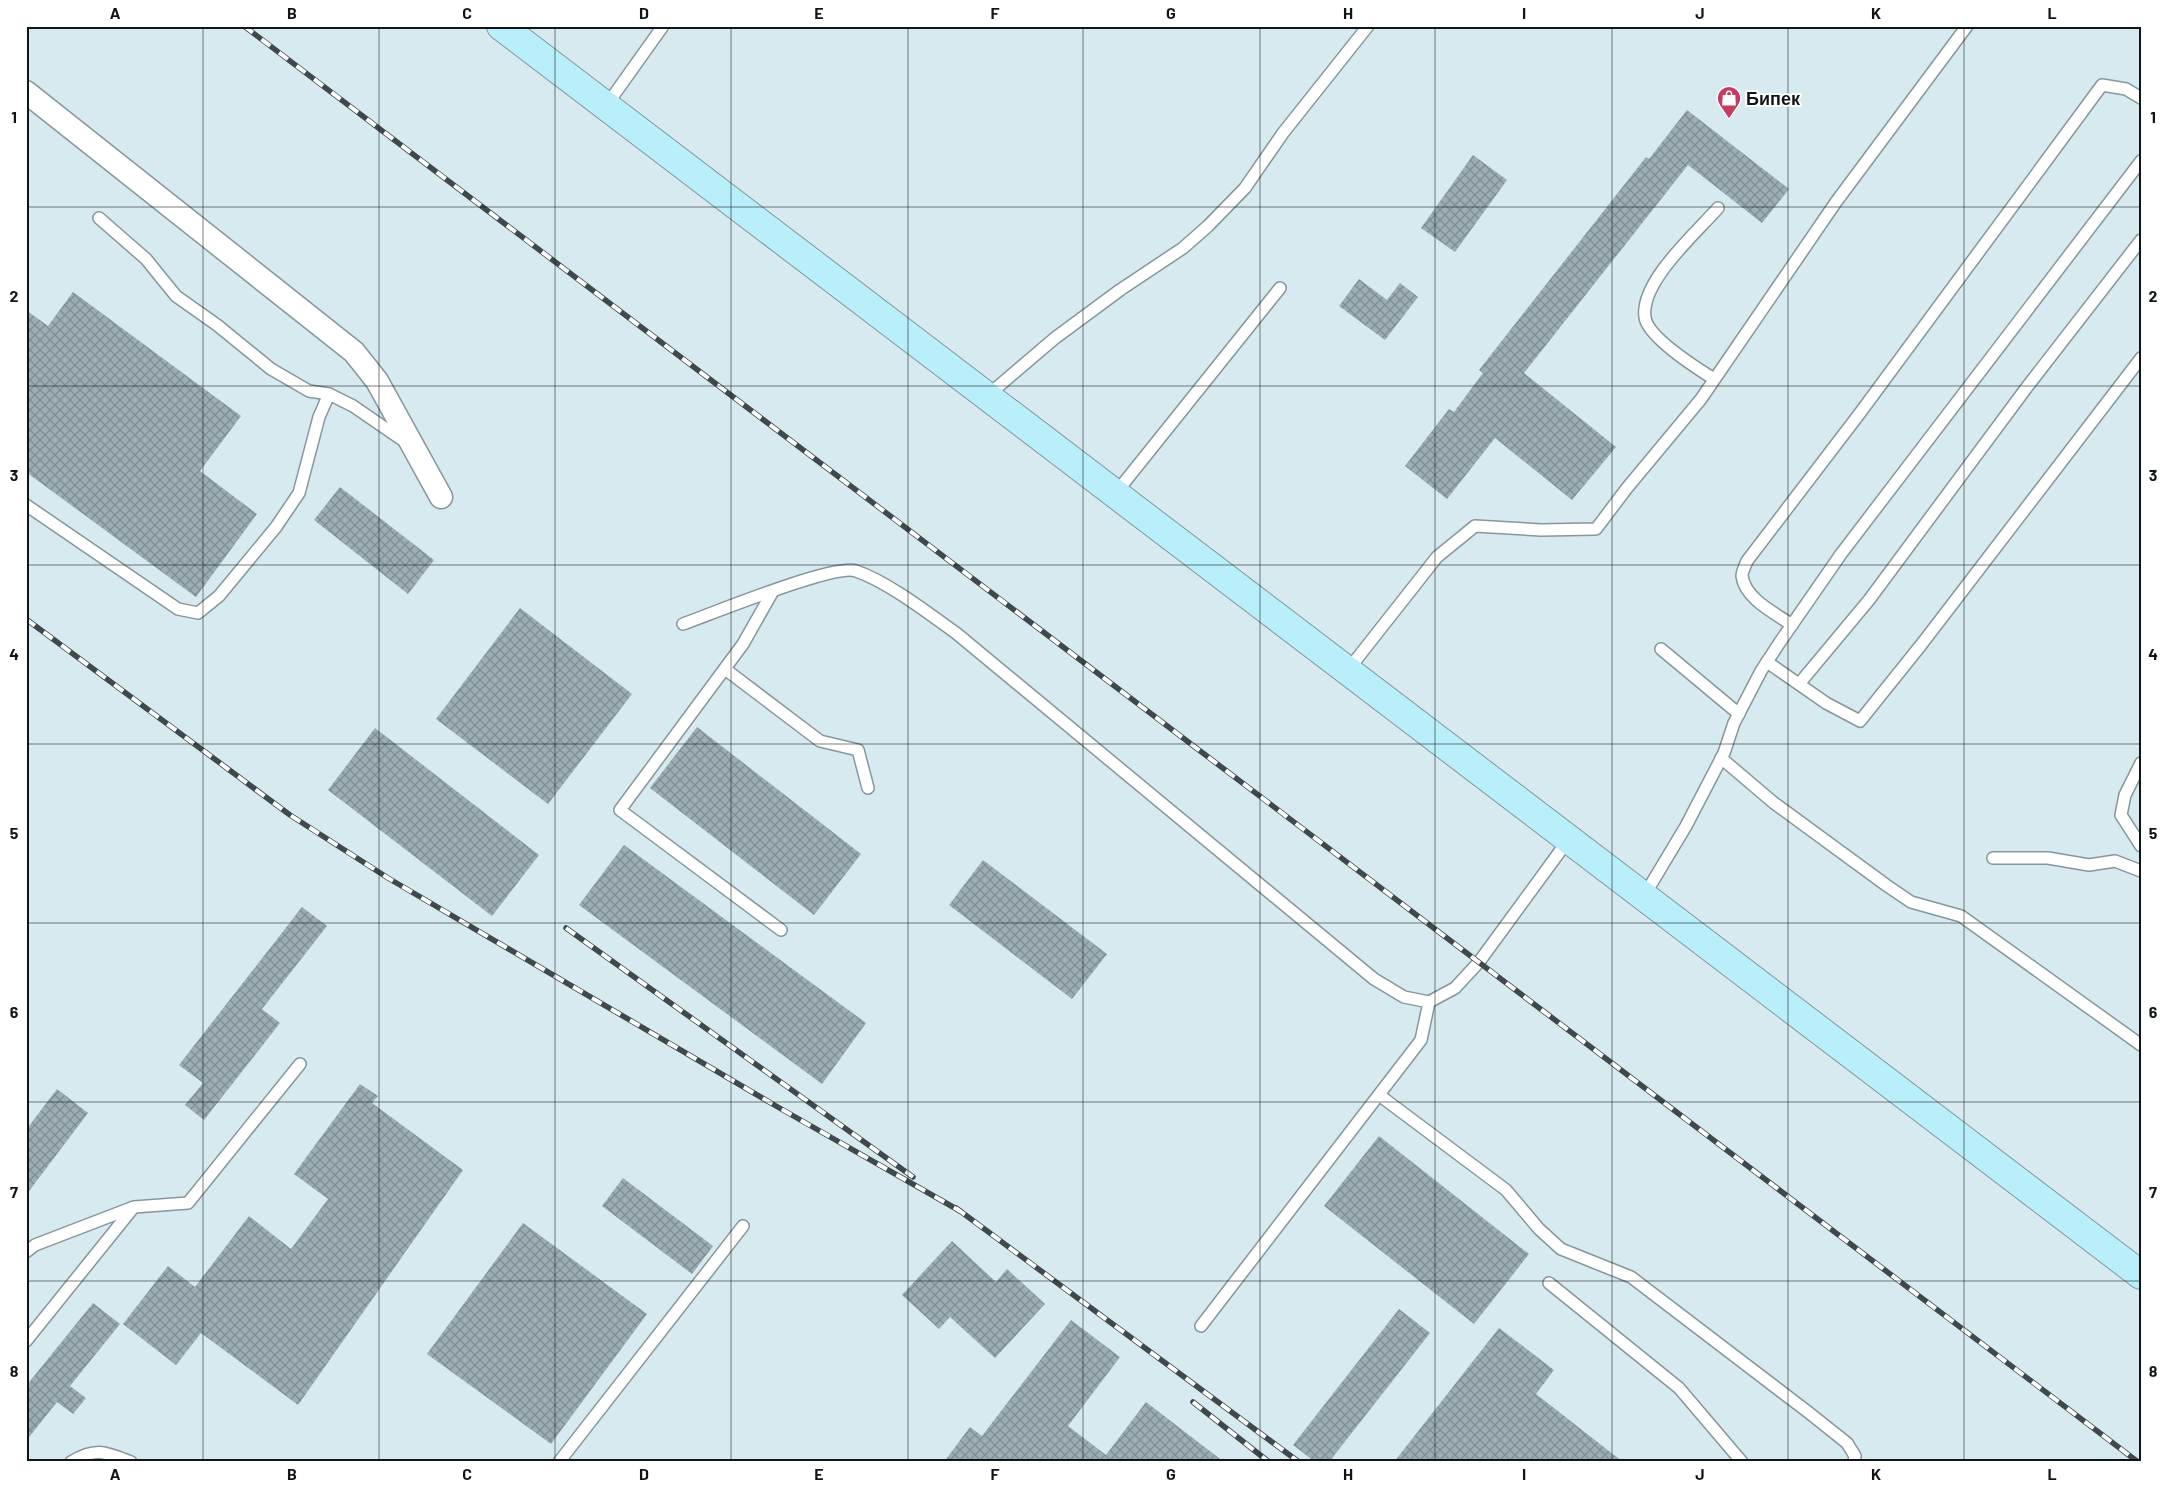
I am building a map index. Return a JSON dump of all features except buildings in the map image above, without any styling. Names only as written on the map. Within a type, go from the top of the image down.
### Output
[{"type":"main road","points":[[501,26],[2141,1275]]},
{"type":"street","points":[[26,92],[354,352],[378,381],[441,498]]},
{"type":"lane","points":[[606,106],[663,26]]},
{"type":"lane","points":[[987,396],[1055,338],[1120,290],[1183,248],[1208,226],[1245,188],[1282,133],[1368,26]]},
{"type":"lane","points":[[1348,670],[1437,557],[1475,526],[1541,530],[1596,529],[1627,488],[1702,399],[1836,202],[1966,26]]},
{"type":"lane","points":[[1792,625],[1760,603],[1746,589],[1742,574],[1747,561],[1860,413],[2102,85],[2126,89],[2141,98]]},
{"type":"lane","points":[[1644,896],[1686,826],[1721,758],[1739,714],[1767,662],[1792,625],[1841,554],[2141,161]]},
{"type":"lane","points":[[1714,379],[1680,357],[1651,329],[1644,317],[1647,296],[1659,274],[1718,208]]},
{"type":"lane","points":[[99,218],[146,259],[176,296],[217,325],[271,369],[309,391],[329,394],[353,406],[416,449]]},
{"type":"lane","points":[[1798,684],[1870,600],[2026,387],[2141,240]]},
{"type":"lane","points":[[1115,494],[1280,288]]},
{"type":"lane","points":[[1767,662],[1826,703],[1860,721],[2141,358]]},
{"type":"lane","points":[[26,505],[178,609],[198,613],[226,588],[276,527],[299,493],[319,417],[329,394]]},
{"type":"lane","points":[[683,624],[821,574],[854,570],[904,597],[956,633],[1374,979],[1404,997],[1429,1002],[1455,988],[1478,962],[1570,839]]},
{"type":"lane","points":[[773,591],[743,644],[620,810],[781,930]]},
{"type":"lane","points":[[1661,649],[1739,714]]},
{"type":"lane","points":[[725,668],[820,741],[858,750],[868,788]]},
{"type":"lane","points":[[1721,758],[1774,803],[1886,885],[1911,902],[1961,916],[2141,1045]]},
{"type":"lane","points":[[2141,763],[2126,795],[2122,814],[2141,846]]},
{"type":"lane","points":[[1993,858],[2048,858],[2089,865],[2114,860],[2141,870]]},
{"type":"lane","points":[[1201,1326],[1421,1040],[1429,1002]]},
{"type":"lane","points":[[26,1252],[35,1245],[134,1207],[188,1203],[300,1064]]},
{"type":"lane","points":[[1379,1095],[1506,1190],[1539,1228],[1561,1249],[1631,1277],[1808,1412],[1847,1443],[1854,1456],[1854,1462]]},
{"type":"lane","points":[[26,1341],[134,1207]]},
{"type":"lane","points":[[559,1462],[743,1226]]},
{"type":"lane","points":[[1549,1283],[1678,1388],[1742,1462]]},
{"type":"lane","points":[[71,1462],[87,1452],[103,1452],[131,1462]]},
{"type":"railway","points":[[244,26],[2138,1462]]},
{"type":"railway","points":[[26,619],[290,815],[388,878],[776,1106],[960,1211]]},
{"type":"railway","points":[[566,928],[913,1177]]},
{"type":"railway","points":[[956,1208],[1299,1462]]},
{"type":"railway","points":[[1193,1402],[1269,1462]]},
{"type":"place","name":"Бипек","points":[[1729,119]]}]
